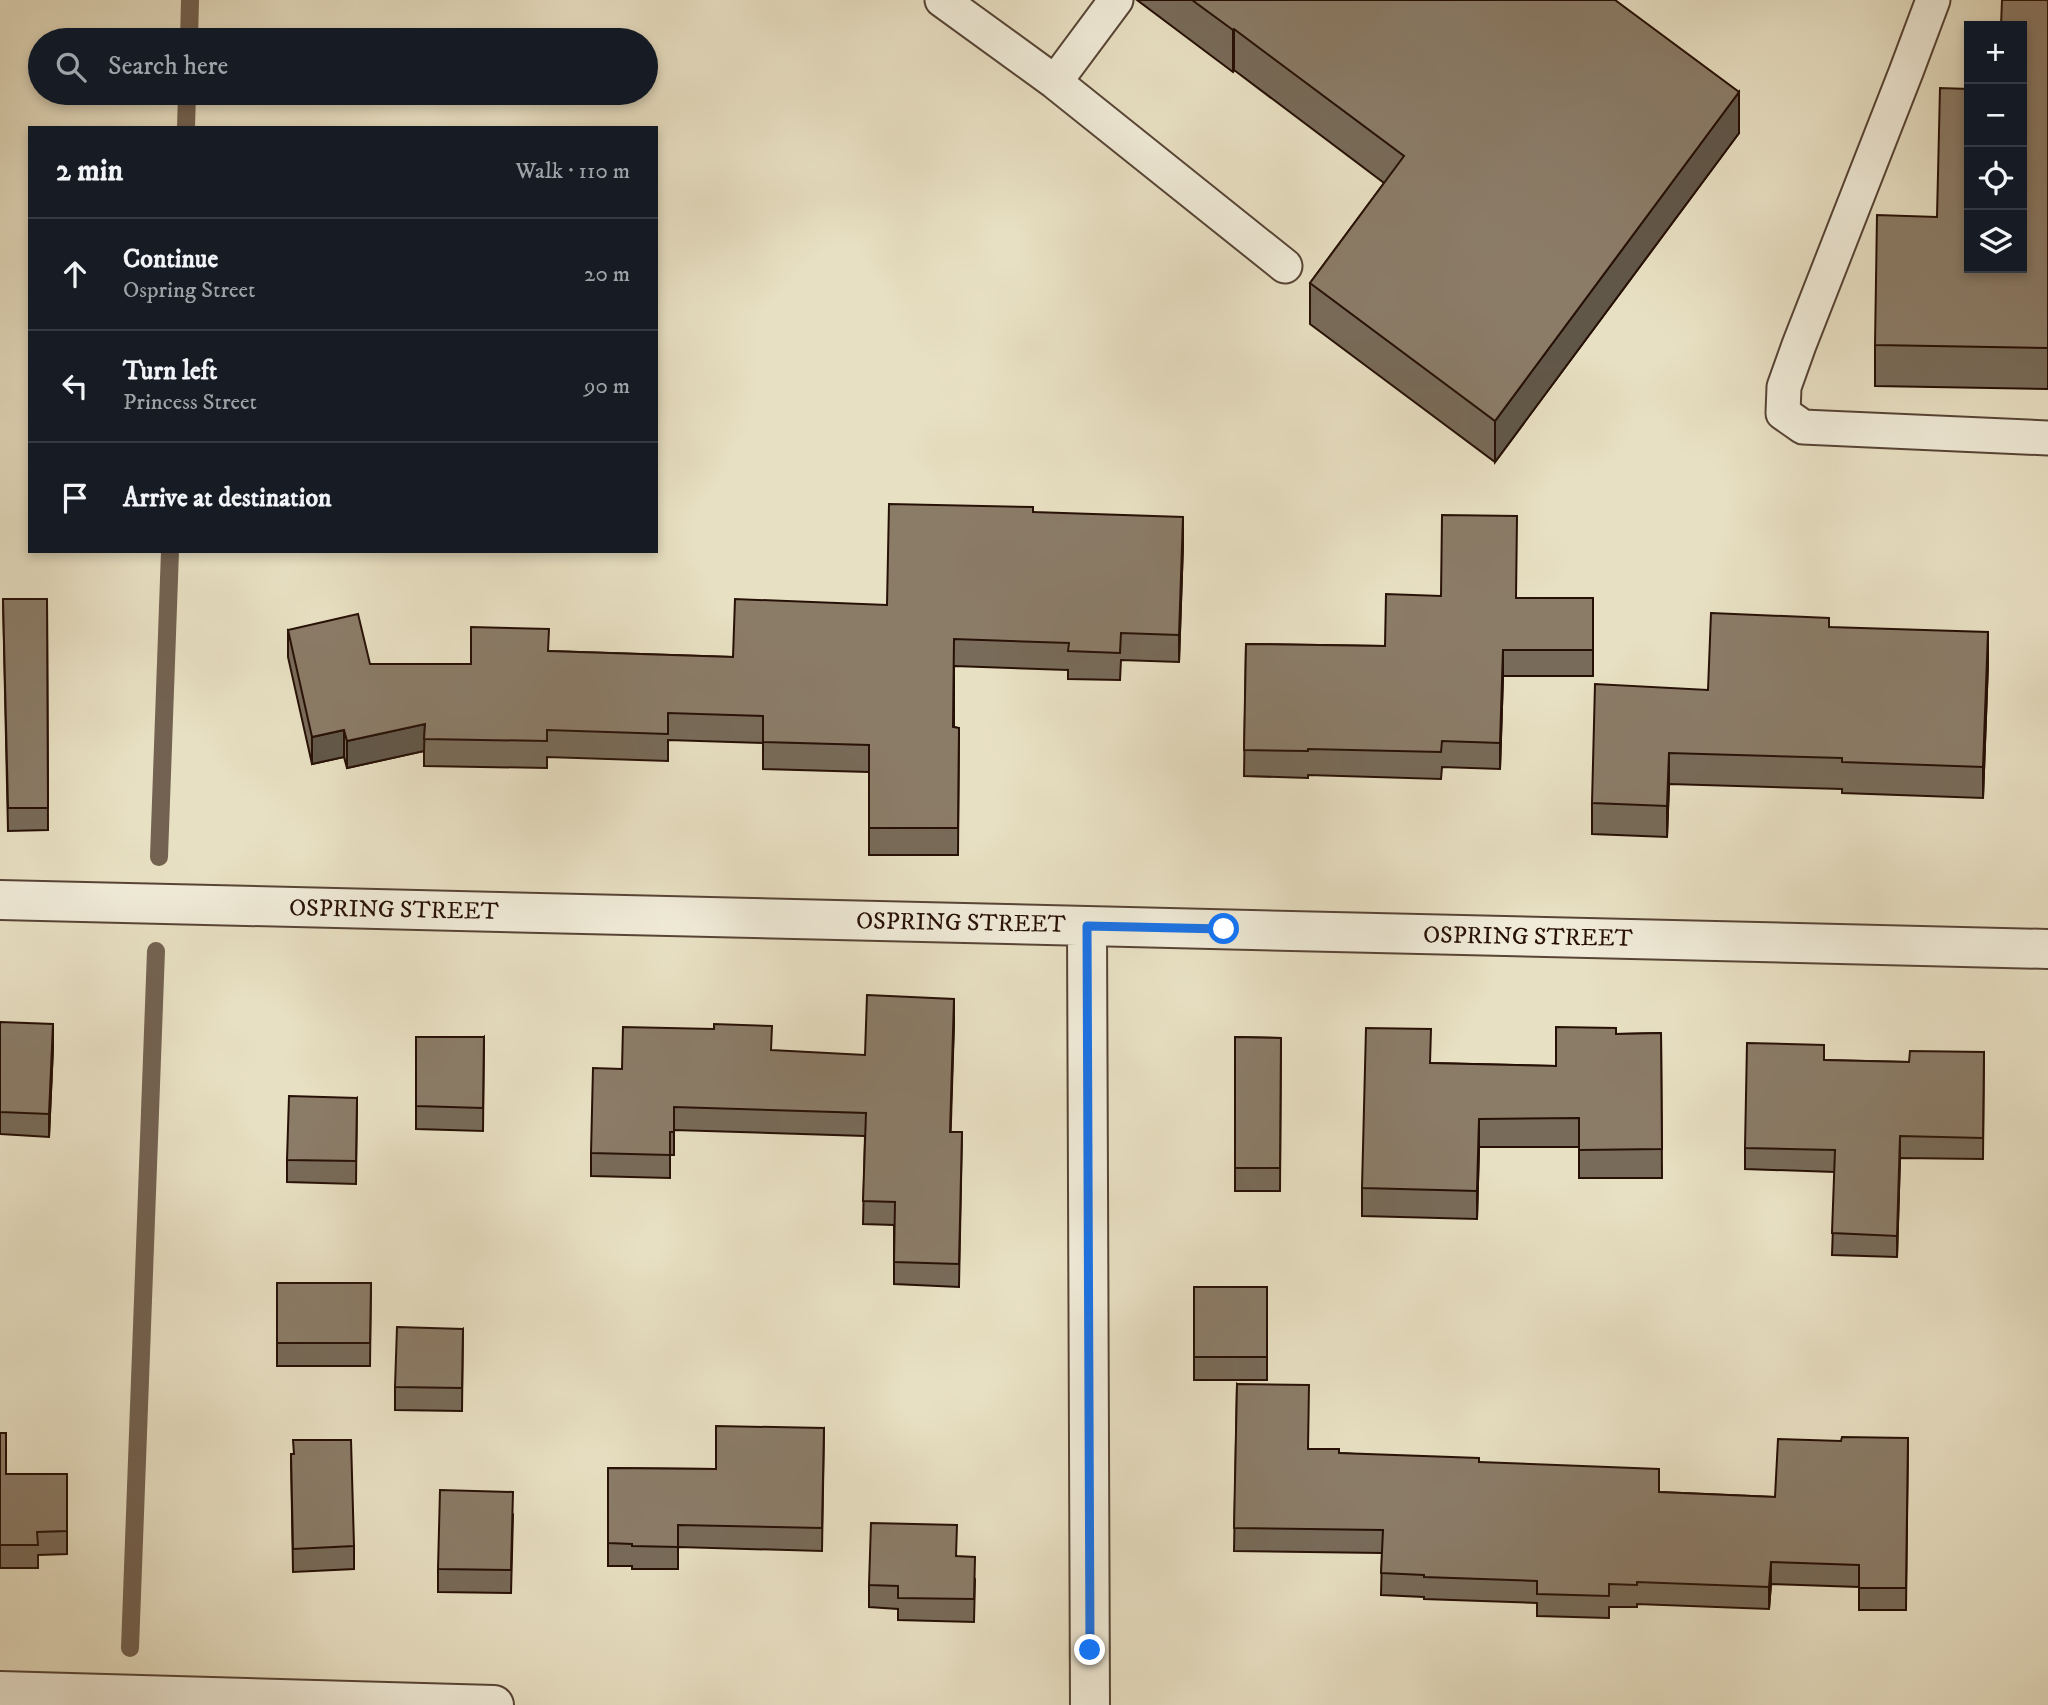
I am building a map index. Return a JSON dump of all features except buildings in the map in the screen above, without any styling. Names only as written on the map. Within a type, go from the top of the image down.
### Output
[{"type":"street","name":"OSPRING STREET","points":[[0,900],[2048,950]]},
{"type":"street","points":[[1087,926],[1090,1705]]},
{"type":"street","points":[[0,1691],[494,1705]]},
{"type":"lane","points":[[942,0],[1055,82],[1285,265]]},
{"type":"lane","points":[[1055,82],[1116,0]]},
{"type":"lane","points":[[1933,0],[1799,345],[1784,387],[1783,414],[1802,427],[2048,438]]},
{"type":"waterway","points":[[189,28],[190,0]]},
{"type":"waterway","points":[[186,126],[187,105]]},
{"type":"waterway","points":[[159,857],[170,553]]},
{"type":"waterway","points":[[130,1648],[156,951]]},
{"type":"route","points":[[1090,1650],[1087,926],[1224,929]]}]
